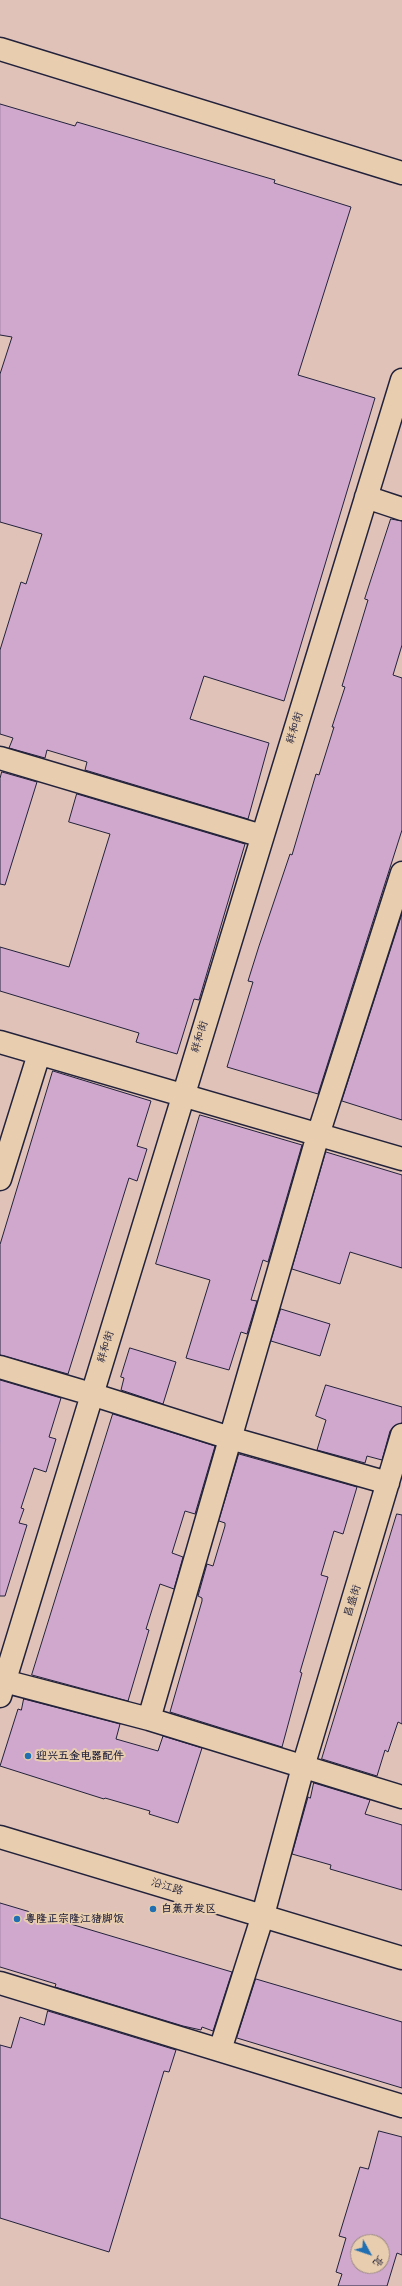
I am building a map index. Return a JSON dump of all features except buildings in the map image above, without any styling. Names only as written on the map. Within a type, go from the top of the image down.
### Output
[{"type":"street","points":[[0,49],[402,173]]},
{"type":"street","name":"祥和街","points":[[1,1686],[92,1394],[182,1095],[402,380]]},
{"type":"street","points":[[366,497],[402,509]]},
{"type":"street","points":[[0,758],[262,836]]},
{"type":"street","points":[[149,1719],[318,1135],[402,873]]},
{"type":"street","points":[[0,1042],[402,1159]]},
{"type":"street","points":[[0,1178],[40,1054]]},
{"type":"street","points":[[0,1367],[92,1394],[230,1438],[388,1484]]},
{"type":"street","name":"昌盛街","points":[[220,2050],[263,1915],[303,1767],[402,1435]]},
{"type":"street","points":[[1,1686],[149,1719],[402,1797]]},
{"type":"street","name":"沿江路","points":[[0,1837],[402,1958]]},
{"type":"street","points":[[0,1983],[402,2106]]},
{"type":"place","name":"迎兴五金电器配件","points":[[28,1756]]},
{"type":"place","name":"白蕉开发区","points":[[153,1909]]},
{"type":"place","name":"粤隆正宗隆江猪脚饭","points":[[17,1919]]}]
